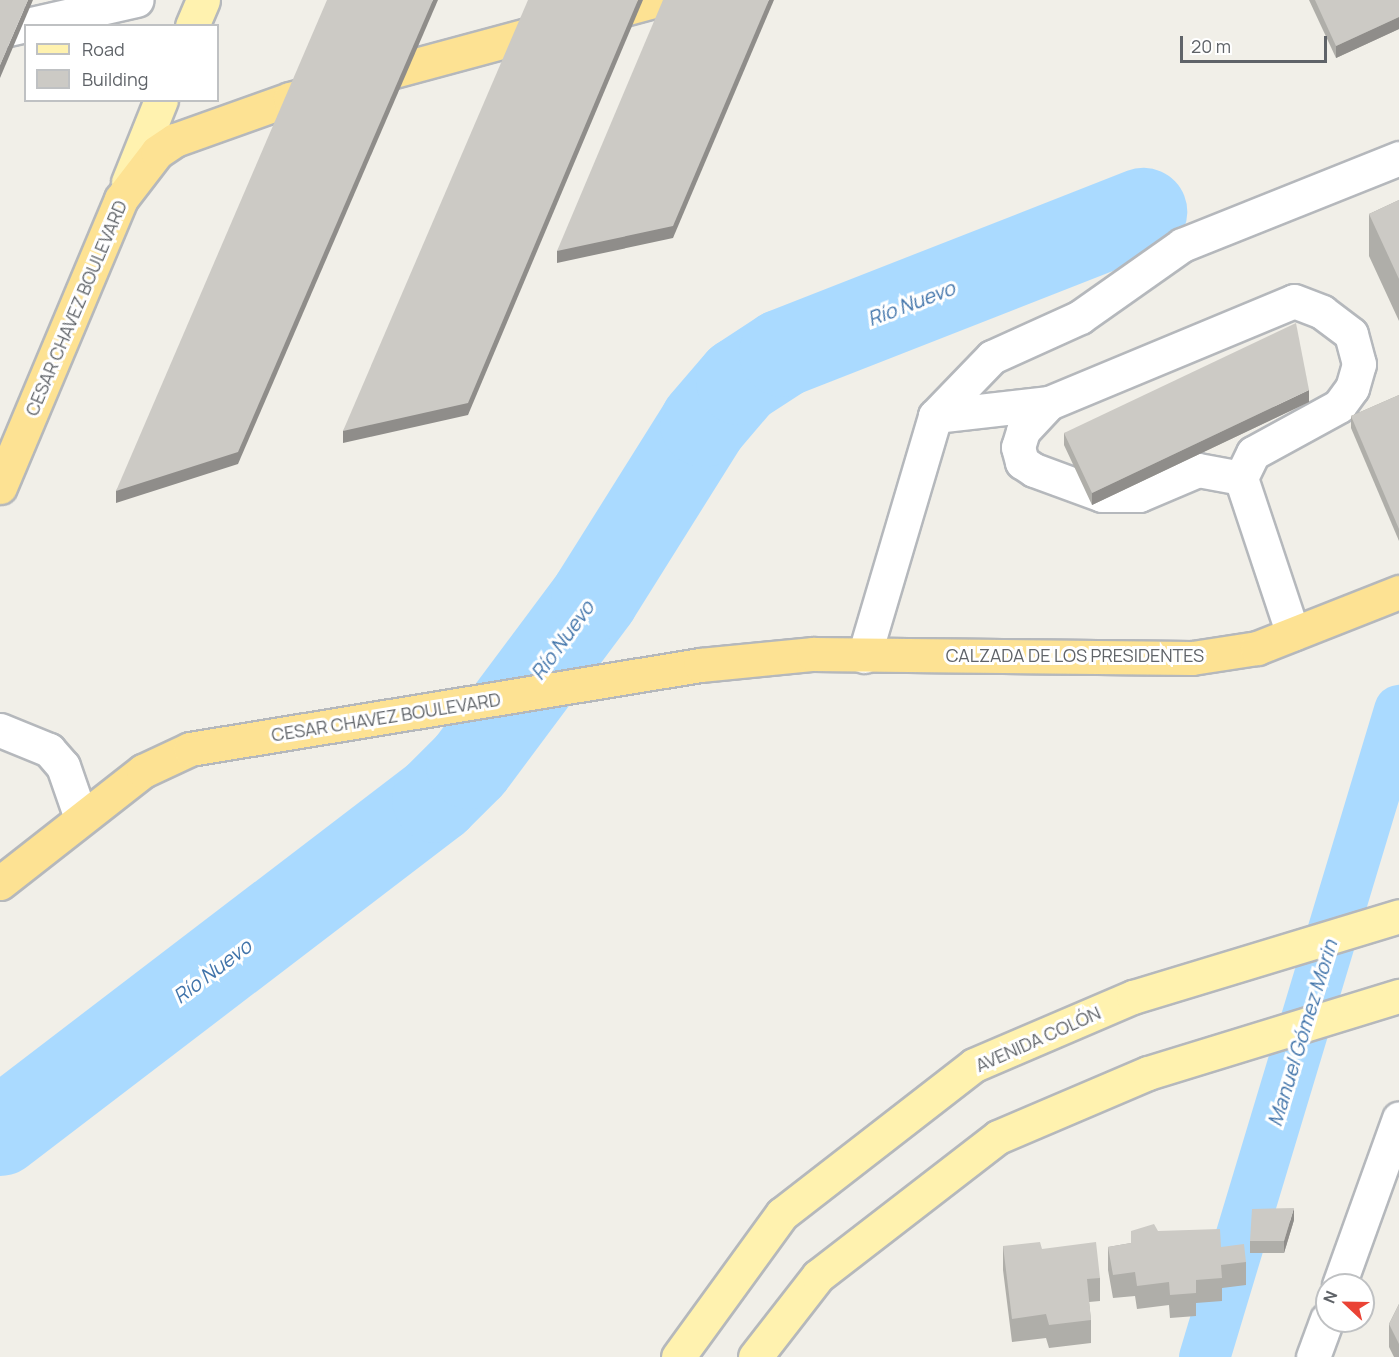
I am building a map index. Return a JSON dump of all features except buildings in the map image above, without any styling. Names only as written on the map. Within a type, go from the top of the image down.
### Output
[{"type":"highway","name":"CESAR CHAVEZ BOULEVARD","points":[[0,487],[121,199],[157,152],[175,140],[290,99],[656,0]]},
{"type":"highway","name":"CALZADA DE LOS PRESIDENTES","points":[[813,654],[1192,658],[1257,648],[1399,592]]},
{"type":"highway","name":"CESAR CHAVEZ BOULEVARD","points":[[0,883],[80,815],[143,771],[190,749],[699,665],[813,654]]},
{"type":"main road","points":[[193,24],[203,0]]},
{"type":"main road","points":[[121,199],[160,102]]},
{"type":"main road","name":"AVENIDA COLÓN","points":[[678,1357],[782,1214],[974,1065],[1133,997],[1399,916]]},
{"type":"main road","points":[[755,1357],[818,1276],[998,1137],[1148,1073],[1399,996]]},
{"type":"street","points":[[31,24],[137,0]]},
{"type":"street","points":[[0,31],[24,26]]},
{"type":"street","points":[[864,656],[935,416],[992,357],[1080,317],[1182,245],[1399,158]]},
{"type":"street","points":[[935,416],[1049,403],[1294,302],[1322,312],[1351,334],[1359,364],[1352,388],[1339,406],[1253,453],[1241,478],[1293,634]]},
{"type":"street","points":[[1049,403],[1023,431],[1018,447],[1022,462],[1034,470],[1102,495],[1139,495],[1198,470],[1241,478]]},
{"type":"street","points":[[0,730],[49,750],[63,766],[80,815]]},
{"type":"street","points":[[1343,1273],[1399,1118]]},
{"type":"street","points":[[1313,1357],[1322,1333]]},
{"type":"waterway","name":"Río Nuevo","points":[[0,1132],[436,799],[470,765],[595,597],[704,423],[740,381],[783,353],[1143,212]]},
{"type":"waterway","name":"Manuel Gómez Morin","points":[[1204,1357],[1399,710]]}]
